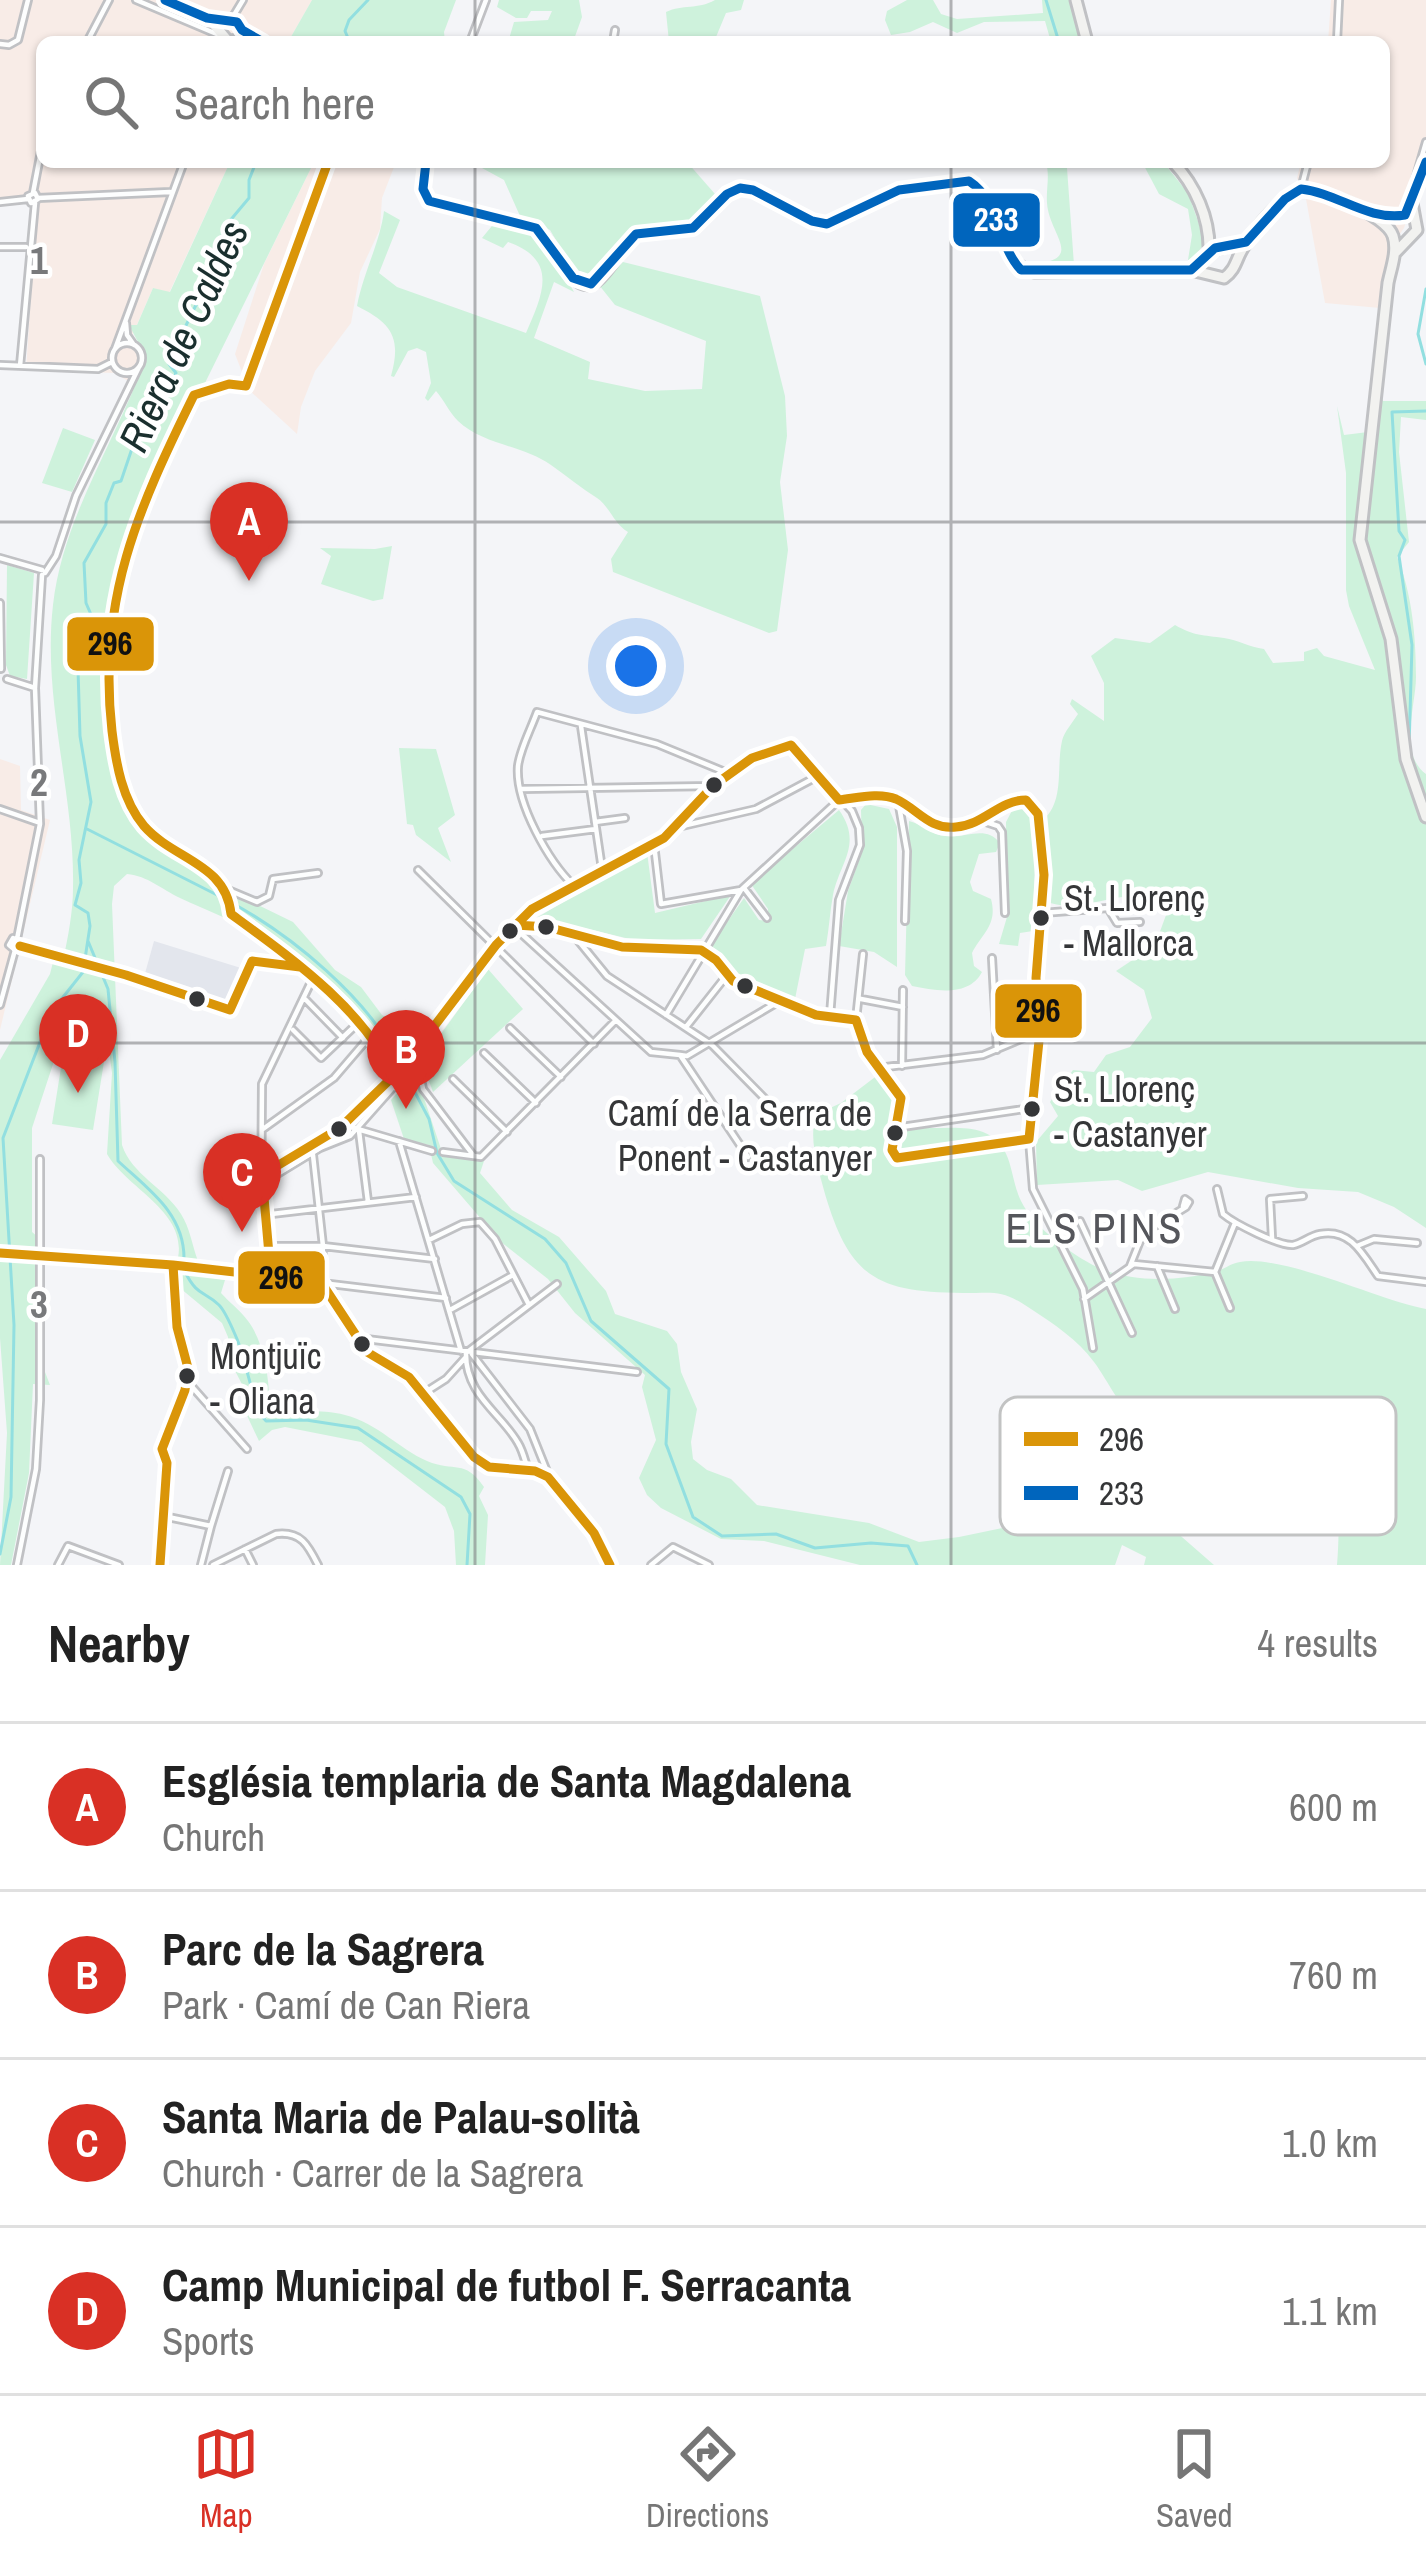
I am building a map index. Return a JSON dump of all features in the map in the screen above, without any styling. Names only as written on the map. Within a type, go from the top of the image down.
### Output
[{"type":"main road","points":[[165,0],[231,32]]},
{"type":"main road","points":[[1076,0],[1085,36]]},
{"type":"main road","points":[[425,168],[423,189],[429,202],[536,228],[548,237],[575,282],[584,286],[596,283],[636,234],[693,227],[736,189],[753,190],[823,224],[842,220],[899,190],[964,181],[979,185],[1009,256],[1022,269],[1191,270],[1227,277],[1246,242],[1301,189],[1323,193],[1374,216],[1400,237],[1426,242]]},
{"type":"main road","points":[[1179,168],[1191,181],[1215,251],[1236,261]]},
{"type":"main road","points":[[1425,169],[1395,253],[1386,297],[1360,540],[1391,639],[1406,759],[1426,817]]},
{"type":"main road","points":[[1374,216],[1408,220],[1426,242]]},
{"type":"main road","points":[[1400,237],[1408,220]]},
{"type":"main road","points":[[1191,270],[1215,251],[1246,242]]},
{"type":"main road","points":[[1211,275],[1205,267],[1215,251]]},
{"type":"street","points":[[0,44],[14,44],[20,36],[28,0]]},
{"type":"street","points":[[90,36],[109,0]]},
{"type":"street","points":[[136,0],[231,32],[243,2]]},
{"type":"street","points":[[473,36],[486,0]]},
{"type":"street","points":[[1337,36],[1339,0]]},
{"type":"street","points":[[614,36],[615,30]]},
{"type":"street","points":[[1412,203],[1410,190],[1426,142]]},
{"type":"street","points":[[20,366],[38,168]]},
{"type":"street","points":[[112,362],[182,168]]},
{"type":"street","points":[[318,873],[278,876],[270,881],[269,896],[257,902],[226,889],[153,835],[138,818],[124,788],[113,745],[106,657],[110,600],[146,489],[194,395],[229,384],[246,386],[326,168]]},
{"type":"street","points":[[1301,189],[1306,168]]},
{"type":"street","points":[[0,202],[173,191]]},
{"type":"street","points":[[0,247],[26,247]]},
{"type":"street","points":[[0,1005],[40,824],[35,688],[43,573],[56,556],[76,496],[143,357],[126,331],[127,317]]},
{"type":"street","points":[[115,349],[134,345]]},
{"type":"street","points":[[0,365],[98,369],[112,362]]},
{"type":"street","points":[[112,362],[129,383],[120,404]]},
{"type":"street","points":[[124,372],[139,367]]},
{"type":"street","points":[[0,558],[43,573]]},
{"type":"street","points":[[0,603],[3,681],[35,688]]},
{"type":"street","points":[[575,888],[552,865],[521,789],[518,764],[537,712],[657,744],[730,773]]},
{"type":"street","points":[[581,724],[602,869]]},
{"type":"street","points":[[262,1180],[357,1130],[415,1061],[496,945],[532,909],[654,844],[713,786],[752,758],[791,746],[852,811],[860,845],[839,900],[830,1016]]},
{"type":"street","points":[[673,829],[756,809],[818,776]]},
{"type":"street","points":[[521,789],[713,786]]},
{"type":"street","points":[[852,811],[861,798]]},
{"type":"street","points":[[666,1015],[742,889],[839,800],[898,800],[942,827],[959,829],[983,821],[1017,799],[1026,800],[1038,814],[1044,875],[1036,978],[1040,1031],[1029,1139],[1034,1189],[1084,1299],[1093,1348]]},
{"type":"street","points":[[898,800],[903,820],[905,922]]},
{"type":"street","points":[[1000,808],[1005,913]]},
{"type":"street","points":[[0,809],[40,824]]},
{"type":"street","points":[[903,820],[913,812]]},
{"type":"street","points":[[540,836],[625,818]]},
{"type":"street","points":[[983,821],[1002,832]]},
{"type":"street","points":[[654,844],[661,904],[742,889]]},
{"type":"street","points":[[418,870],[594,1044]]},
{"type":"street","points":[[226,889],[231,914],[278,946],[358,1023],[398,1082]]},
{"type":"street","points":[[742,889],[767,917]]},
{"type":"street","points":[[1042,913],[1108,908],[1117,923],[1140,922]]},
{"type":"street","points":[[532,909],[530,915],[538,926]]},
{"type":"street","points":[[515,926],[651,1052],[687,1055],[783,999]]},
{"type":"street","points":[[515,926],[538,926],[622,947],[704,952],[727,975],[816,1015],[856,1020]]},
{"type":"street","points":[[572,933],[607,976],[708,1043],[777,1112]]},
{"type":"street","points":[[0,943],[126,975],[230,1010],[252,961],[300,967]]},
{"type":"street","points":[[862,954],[856,1020],[867,1052],[901,1098],[892,1150],[897,1158],[1029,1139]]},
{"type":"street","points":[[992,958],[997,1049]]},
{"type":"street","points":[[685,1027],[727,975]]},
{"type":"street","points":[[271,1277],[271,1246],[263,1215],[262,1084],[312,980]]},
{"type":"street","points":[[902,1066],[903,990]]},
{"type":"street","points":[[305,999],[343,1037]]},
{"type":"street","points":[[860,999],[903,1007]]},
{"type":"street","points":[[443,1152],[478,1156],[616,1020]]},
{"type":"street","points":[[291,1028],[321,1058],[358,1023]]},
{"type":"street","points":[[510,1028],[561,1077]]},
{"type":"street","points":[[878,1068],[970,1058],[1040,1031]]},
{"type":"street","points":[[263,1129],[334,1078],[370,1036]]},
{"type":"street","points":[[484,1053],[536,1103]]},
{"type":"street","points":[[680,1055],[748,1156]]},
{"type":"street","points":[[311,1152],[415,1061]]},
{"type":"street","points":[[415,1061],[424,1089],[478,1156]]},
{"type":"street","points":[[453,1079],[507,1132]]},
{"type":"street","points":[[896,1128],[1031,1108]]},
{"type":"street","points":[[344,1125],[432,1151]]},
{"type":"street","points":[[357,1130],[368,1202]]},
{"type":"street","points":[[399,1141],[466,1354],[466,1368],[493,1416],[517,1440],[528,1470]]},
{"type":"street","points":[[311,1152],[323,1246],[321,1282],[368,1352],[409,1377],[474,1457],[496,1469],[528,1470],[548,1477]]},
{"type":"street","points":[[17,1565],[36,1469],[40,1400],[40,1159]]},
{"type":"street","points":[[1217,1189],[1223,1214],[1234,1223],[1288,1245],[1324,1233],[1338,1234],[1357,1246],[1378,1276],[1426,1282]]},
{"type":"street","points":[[1272,1238],[1270,1199],[1303,1196]]},
{"type":"street","points":[[263,1215],[416,1197]]},
{"type":"street","points":[[1084,1299],[1130,1266],[1140,1241],[1183,1206]]},
{"type":"street","points":[[429,1240],[472,1221],[487,1227],[530,1305]]},
{"type":"street","points":[[1079,1221],[1132,1333]]},
{"type":"street","points":[[1231,1308],[1215,1272],[1234,1223]]},
{"type":"street","points":[[1357,1246],[1374,1239],[1417,1243]]},
{"type":"street","points":[[271,1246],[323,1246],[435,1259]]},
{"type":"street","points":[[0,1253],[172,1265],[446,1298]]},
{"type":"street","points":[[160,1565],[167,1462],[162,1450],[186,1381],[187,1353],[177,1327],[172,1265]]},
{"type":"street","points":[[1130,1266],[1215,1272]]},
{"type":"street","points":[[1157,1266],[1175,1309]]},
{"type":"street","points":[[450,1310],[513,1275]]},
{"type":"street","points":[[421,1395],[557,1284]]},
{"type":"street","points":[[358,1338],[637,1372]]},
{"type":"street","points":[[466,1354],[502,1388],[538,1443],[548,1477],[594,1533],[610,1565]]},
{"type":"street","points":[[186,1381],[247,1449]]},
{"type":"street","points":[[202,1565],[228,1471]]},
{"type":"street","points":[[166,1516],[211,1526]]},
{"type":"street","points":[[213,1565],[275,1534],[293,1534],[308,1544],[318,1565]]},
{"type":"street","points":[[58,1565],[68,1546],[119,1565]]},
{"type":"street","points":[[652,1565],[673,1547],[709,1565]]},
{"type":"street","points":[[245,1549],[253,1565]]},
{"type":"shaded area","points":[[0,0],[312,0],[291,36],[258,32],[256,36],[36,36],[36,168],[227,168],[169,293],[153,288],[132,336],[146,357],[136,386],[115,373],[26,370],[37,205],[25,196],[0,200]]},
{"type":"shaded area","points":[[1331,0],[1426,0],[1426,161],[1404,228],[1391,247],[1380,308],[1325,303],[1306,199],[1297,178],[1300,168],[1390,168],[1390,36],[1328,36]]},
{"type":"shaded area","points":[[311,168],[394,168],[382,198],[380,229],[360,272],[351,323],[315,371],[297,434],[249,390],[235,354],[264,264]]},
{"type":"shaded area","points":[[0,759],[20,766],[21,810],[50,820],[0,1030]]},
{"type":"shaded area","points":[[154,941],[241,968],[230,1006],[144,977]]},
{"type":"green space","points":[[312,0],[456,0],[444,36],[291,36]]},
{"type":"green space","points":[[499,0],[579,0],[582,17],[575,36],[510,36],[514,22],[548,20],[552,11],[531,11],[527,18],[516,18],[497,7]]},
{"type":"green space","points":[[744,0],[741,10],[726,13],[716,36],[668,36],[666,12]]},
{"type":"green space","points":[[907,0],[933,0],[941,14],[957,19],[1043,13],[1042,0],[1070,0],[1079,36],[1049,36],[1045,21],[984,22],[957,33],[933,22],[891,35],[887,11]]},
{"type":"green space","points":[[227,168],[311,168],[134,527],[116,591],[109,648],[122,770],[133,801],[157,835],[244,898],[293,922],[335,970],[361,987],[382,1015],[397,1024],[398,1043],[416,1074],[443,1155],[484,1161],[480,1173],[512,1210],[559,1237],[606,1291],[615,1314],[667,1331],[677,1344],[681,1372],[697,1409],[693,1459],[731,1479],[757,1505],[869,1523],[919,1542],[1000,1528],[1000,1535],[1180,1535],[1214,1565],[1144,1565],[1146,1557],[1122,1545],[1115,1565],[860,1565],[764,1541],[721,1539],[661,1508],[647,1495],[639,1478],[656,1440],[642,1387],[645,1375],[575,1313],[548,1279],[501,1242],[433,1163],[429,1145],[404,1139],[391,1100],[404,1085],[373,1034],[312,972],[307,979],[264,939],[127,874],[114,886],[112,904],[122,1145],[133,1165],[181,1214],[198,1261],[178,1258],[174,1227],[107,1154],[112,1073],[103,1004],[94,998],[56,1055],[32,1128],[32,1232],[44,1242],[45,1372],[50,1385],[33,1384],[29,1473],[11,1565],[0,1565],[7,1433],[0,1338],[0,1060],[50,974],[54,958],[63,961],[73,897],[52,676],[53,605],[79,509],[146,357],[129,325],[137,325],[153,288],[170,292]]},
{"type":"green space","points":[[482,168],[692,168],[715,194],[687,224],[638,226],[629,232],[591,278],[575,273],[550,230],[520,216],[504,180]]},
{"type":"green space","points":[[1047,168],[1067,168],[1074,265],[1069,267],[1026,264],[1045,262],[1061,253],[1047,203]]},
{"type":"green space","points":[[1145,168],[1168,168],[1188,193],[1205,241],[1194,260],[1188,260],[1192,235],[1188,209],[1159,194]]},
{"type":"green space","points":[[384,211],[400,220],[379,273],[397,287],[526,333],[541,292],[541,268],[524,249],[508,242],[503,248],[482,238],[496,221],[534,230],[547,243],[574,292],[554,282],[534,338],[590,362],[588,379],[645,391],[702,389],[706,341],[615,305],[599,285],[619,261],[760,296],[785,396],[787,436],[780,482],[788,550],[777,631],[769,633],[613,572],[611,559],[628,532],[601,502],[540,458],[468,429],[436,391],[428,401],[431,383],[426,352],[408,351],[391,376],[395,351],[391,333],[357,306]]},
{"type":"green space","points":[[1380,389],[1383,401],[1426,401],[1426,420],[1401,417],[1399,452],[1409,542],[1397,557],[1410,600],[1415,646],[1411,742],[1426,774],[1426,1228],[1358,1192],[1298,1188],[1208,1172],[1142,1191],[1118,1180],[1037,1185],[1036,1142],[1058,1116],[1050,1102],[1073,1070],[1094,1072],[1106,1055],[1130,1047],[1152,1018],[1144,990],[1116,971],[1155,945],[1169,907],[1141,896],[1076,905],[1046,901],[1043,820],[1057,794],[1063,738],[1078,714],[1070,704],[1072,699],[1104,721],[1104,683],[1091,656],[1115,638],[1150,643],[1175,625],[1264,649],[1273,663],[1304,661],[1304,652],[1317,648],[1324,656],[1375,670],[1346,590],[1346,473],[1337,406],[1344,435],[1376,431]]},
{"type":"green space","points":[[63,428],[95,440],[72,492],[42,483]]},
{"type":"green space","points":[[392,546],[383,599],[373,601],[321,584],[331,556],[320,548]]},
{"type":"green space","points":[[7,565],[34,573],[27,679],[10,676],[6,665]]},
{"type":"green space","points":[[399,748],[436,749],[455,815],[438,828],[451,862],[407,824]]},
{"type":"green space","points":[[1016,803],[1028,808],[1036,820],[1033,931],[1020,933],[1018,946],[999,944],[1007,917],[1006,822]]},
{"type":"green space","points":[[866,804],[889,809],[897,827],[897,967],[874,952],[839,946],[848,891],[862,852],[861,810]]},
{"type":"green space","points":[[839,810],[849,833],[848,853],[833,895],[826,946],[805,949],[795,999],[740,978],[711,945],[744,898],[759,920],[768,921],[768,909],[751,884]]},
{"type":"green space","points":[[909,821],[940,835],[982,833],[1000,843],[996,852],[979,854],[970,882],[973,891],[991,899],[992,916],[972,953],[974,966],[982,972],[960,989],[912,986],[905,975]]},
{"type":"green space","points":[[647,852],[655,913],[731,895],[701,939],[634,940],[538,917]]},
{"type":"green space","points":[[488,969],[523,1009],[433,1092],[424,1068],[430,1049]]},
{"type":"green space","points":[[63,1055],[104,1062],[93,1130],[52,1124]]},
{"type":"green space","points":[[883,1071],[900,1096],[902,1125],[974,1129],[993,1137],[1035,1221],[1065,1248],[1097,1267],[1125,1276],[1171,1279],[1258,1261],[1426,1309],[1426,1565],[1337,1565],[1338,1535],[1396,1535],[1396,1397],[1116,1397],[1081,1347],[1012,1298],[909,1289],[871,1275],[845,1245],[815,1154],[817,1114],[841,1103]]},
{"type":"green space","points":[[179,1272],[225,1280],[221,1293],[245,1317],[262,1350],[269,1405],[357,1419],[427,1461],[471,1472],[484,1487],[479,1496],[488,1515],[485,1565],[456,1565],[454,1531],[445,1507],[361,1442],[285,1427],[259,1441],[242,1405],[247,1402],[246,1392],[230,1361],[222,1323],[180,1288]]},
{"type":"waterway","name":"Riera de Caldes","points":[[347,36],[349,20],[368,0]]},
{"type":"waterway","points":[[1046,0],[1057,36]]},
{"type":"waterway","name":"Riera de Caldes","points":[[0,1554],[11,1497],[14,1325],[3,1138],[52,1011],[83,972],[90,926],[88,913],[75,905],[91,802],[80,736],[78,669],[96,626],[86,603],[84,563],[106,524],[106,503],[114,483],[121,481],[140,425],[158,412],[176,373],[169,364],[180,350],[177,344],[211,274],[208,268],[228,223],[249,198],[254,168]]},
{"type":"waterway","points":[[1426,289],[1418,334],[1426,364]]},
{"type":"waterway","points":[[1409,748],[1412,645],[1399,556],[1405,540],[1399,531],[1392,412],[1426,411]]},
{"type":"waterway","points":[[87,829],[225,899]]},
{"type":"waterway","points":[[232,903],[326,971],[368,1014],[398,1060]]},
{"type":"waterway","points":[[88,941],[108,989],[118,1161],[171,1215],[184,1258]]},
{"type":"waterway","points":[[408,1079],[429,1119],[437,1153],[454,1181],[545,1239],[566,1263],[591,1321],[669,1389],[666,1444],[693,1517],[722,1536],[776,1534],[815,1548],[871,1543],[908,1546],[917,1565]]},
{"type":"waterway","points":[[185,1272],[227,1316],[266,1421],[306,1420],[358,1428],[461,1497],[470,1514],[467,1565]]},
{"type":"transit line","name":"233","points":[[165,0],[207,18],[237,22],[252,36]]},
{"type":"transit line","name":"233","points":[[425,168],[423,189],[429,201],[536,228],[573,278],[591,284],[636,234],[693,228],[727,194],[740,188],[827,224],[899,190],[969,181],[987,200],[1021,270],[1191,270],[1215,248],[1246,242],[1285,199],[1301,189],[1378,214],[1405,215],[1426,162]]},
{"type":"transit line","name":"296","points":[[326,168],[246,386],[229,384],[194,395],[139,517],[126,557],[111,639],[112,731],[125,793],[144,826],[209,873],[227,897],[231,914],[303,968],[347,1009],[398,1082]]},
{"type":"transit line","name":"296","points":[[791,745],[839,800],[889,797],[947,827],[975,822],[1016,801],[1026,800],[1038,814],[1044,875],[1036,978],[1040,1031],[1029,1139],[897,1158],[892,1150],[901,1098],[867,1052],[856,1020],[816,1015],[733,981],[701,950],[622,947],[547,927],[516,925],[532,909],[664,838],[713,786],[752,758],[791,745]]},
{"type":"transit line","name":"296","points":[[413,1054],[516,925]]},
{"type":"transit line","name":"296","points":[[20,946],[230,1010],[252,961],[300,967]]},
{"type":"transit line","name":"296","points":[[271,1277],[262,1175],[340,1128],[409,1061]]},
{"type":"transit line","name":"296","points":[[0,1253],[173,1265],[321,1282],[367,1352],[409,1377],[474,1457],[489,1467],[535,1471],[548,1477],[594,1533],[610,1565]]},
{"type":"transit line","name":"296","points":[[160,1565],[167,1463],[162,1449],[185,1390],[188,1368],[177,1327],[173,1265]]},
{"type":"place","name":"Església templaria de Santa Magdalena","points":[[249,581]]},
{"type":"place","name":"St. Llorenç - Mallorca","points":[[1041,918]]},
{"type":"place","name":"Camp Municipal de futbol F. Serracanta","points":[[78,1093]]},
{"type":"place","name":"Parc de la Sagrera","points":[[406,1109]]},
{"type":"place","name":"St. Llorenç - Castanyer","points":[[1032,1109]]},
{"type":"place","name":"Camí de la Serra de Ponent - Castanyer","points":[[895,1133]]},
{"type":"place","name":"Santa Maria de Palau-solità","points":[[242,1232]]},
{"type":"place","name":"Montjuïc - Oliana","points":[[187,1376]]},
{"type":"district","name":"ELS PINS","points":[[1095,1228]]}]
